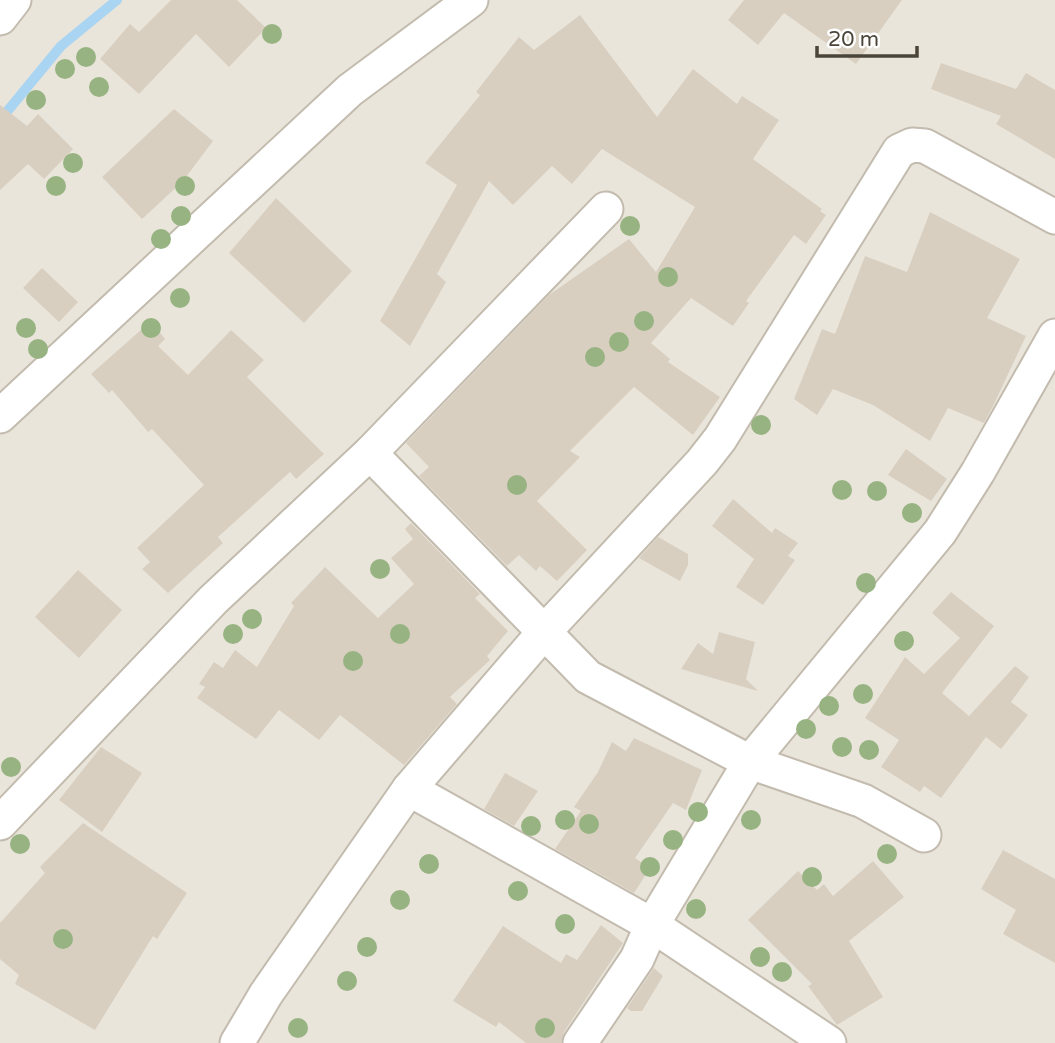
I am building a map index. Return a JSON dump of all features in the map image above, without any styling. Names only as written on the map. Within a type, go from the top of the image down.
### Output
[{"type":"street","points":[[0,18],[14,0]]},
{"type":"street","points":[[0,416],[350,90],[471,0]]},
{"type":"street","points":[[237,1043],[266,994],[409,789],[545,631],[702,462],[720,439],[899,150],[912,145],[925,146],[1055,217]]},
{"type":"street","points":[[0,823],[214,600],[370,453],[606,209]]},
{"type":"street","points":[[580,1043],[637,960],[652,925],[750,762],[940,532],[978,472],[1055,336]]},
{"type":"street","points":[[370,453],[574,664],[606,689],[750,762],[863,801],[924,835]]},
{"type":"street","points":[[409,789],[652,925],[829,1043]]},
{"type":"shaded area","points":[[0,0],[1055,0],[1055,1043],[0,1043]]},
{"type":"building","points":[[171,0],[237,0],[266,28],[229,67],[196,34],[139,94],[100,59],[130,24],[139,32]]},
{"type":"building","points":[[744,0],[902,0],[856,64],[784,13],[758,45],[728,20]]},
{"type":"building","points":[[580,15],[657,117],[693,69],[737,104],[742,96],[779,120],[753,159],[822,209],[820,211],[826,215],[806,244],[794,235],[746,301],[749,303],[733,326],[691,298],[651,343],[670,359],[668,362],[720,397],[693,435],[634,387],[570,451],[580,457],[537,501],[587,550],[557,581],[540,566],[536,571],[519,555],[507,566],[419,476],[429,467],[406,443],[549,295],[629,239],[656,272],[695,207],[602,149],[572,184],[552,166],[513,205],[489,181],[437,274],[446,282],[410,346],[380,321],[457,185],[425,163],[480,95],[476,92],[519,37],[534,50]]},
{"type":"building","points":[[941,63],[1016,89],[1026,73],[1055,90],[1055,159],[996,124],[1001,116],[931,89]]},
{"type":"building","points":[[0,105],[27,126],[38,114],[73,149],[44,179],[28,164],[0,190]]},
{"type":"building","points":[[174,109],[213,141],[183,181],[142,219],[102,177]]},
{"type":"building","points":[[276,198],[352,271],[304,323],[229,253]]},
{"type":"building","points":[[930,212],[1020,259],[987,318],[1026,336],[984,423],[948,408],[930,441],[873,405],[833,389],[817,415],[794,399],[822,329],[835,334],[865,256],[907,272]]},
{"type":"building","points":[[42,268],[78,302],[59,322],[23,288]]},
{"type":"building","points":[[142,329],[148,335],[157,329],[165,339],[158,346],[188,375],[231,330],[264,360],[247,377],[324,454],[296,479],[290,472],[218,537],[223,543],[168,593],[142,569],[150,562],[137,548],[204,485],[152,429],[148,432],[112,390],[109,393],[91,374]]},
{"type":"building","points":[[906,449],[947,479],[931,501],[888,475]]},
{"type":"building","points":[[733,499],[772,533],[775,528],[798,543],[788,556],[795,560],[763,605],[736,587],[754,559],[712,526]]},
{"type":"building","points":[[411,523],[480,594],[475,598],[508,631],[487,656],[490,660],[450,697],[457,704],[404,765],[340,715],[319,740],[279,710],[256,739],[197,698],[205,687],[199,684],[214,662],[223,668],[235,650],[257,667],[294,606],[291,603],[325,567],[378,618],[414,584],[391,558],[413,539],[405,529]]},
{"type":"building","points":[[658,537],[688,554],[688,565],[680,581],[639,558]]},
{"type":"building","points":[[78,570],[122,610],[79,658],[35,617]]},
{"type":"building","points":[[951,592],[994,626],[942,693],[969,716],[1015,666],[1029,677],[1011,702],[1028,715],[1001,749],[986,737],[941,798],[924,786],[920,792],[881,767],[899,740],[865,718],[905,657],[924,674],[960,638],[932,613]]},
{"type":"building","points":[[719,632],[755,642],[746,679],[758,691],[681,669],[698,643],[713,654]]},
{"type":"building","points":[[634,738],[702,770],[686,810],[673,803],[635,858],[650,868],[634,893],[555,849],[581,811],[574,807],[598,772],[612,742],[626,751]]},
{"type":"building","points":[[101,747],[142,773],[102,832],[59,800]]},
{"type":"building","points":[[505,773],[538,791],[514,826],[484,809]]},
{"type":"building","points":[[83,823],[187,893],[157,939],[153,936],[95,1030],[15,984],[19,975],[0,959],[0,923],[45,873],[40,867]]},
{"type":"building","points":[[1003,850],[1055,879],[1055,963],[1003,934],[1016,910],[981,889]]},
{"type":"building","points":[[873,861],[904,897],[849,941],[883,997],[837,1025],[808,986],[812,984],[748,920],[798,871],[817,890],[824,884],[833,896]]},
{"type":"building","points":[[601,925],[623,943],[564,1032],[561,1043],[526,1043],[499,1022],[496,1027],[453,1001],[503,926],[561,963],[566,954],[577,960]]},
{"type":"building","points":[[654,968],[663,976],[642,1011],[631,1011],[627,1008]]},
{"type":"waterway","points":[[0,120],[61,46],[117,0]]}]
